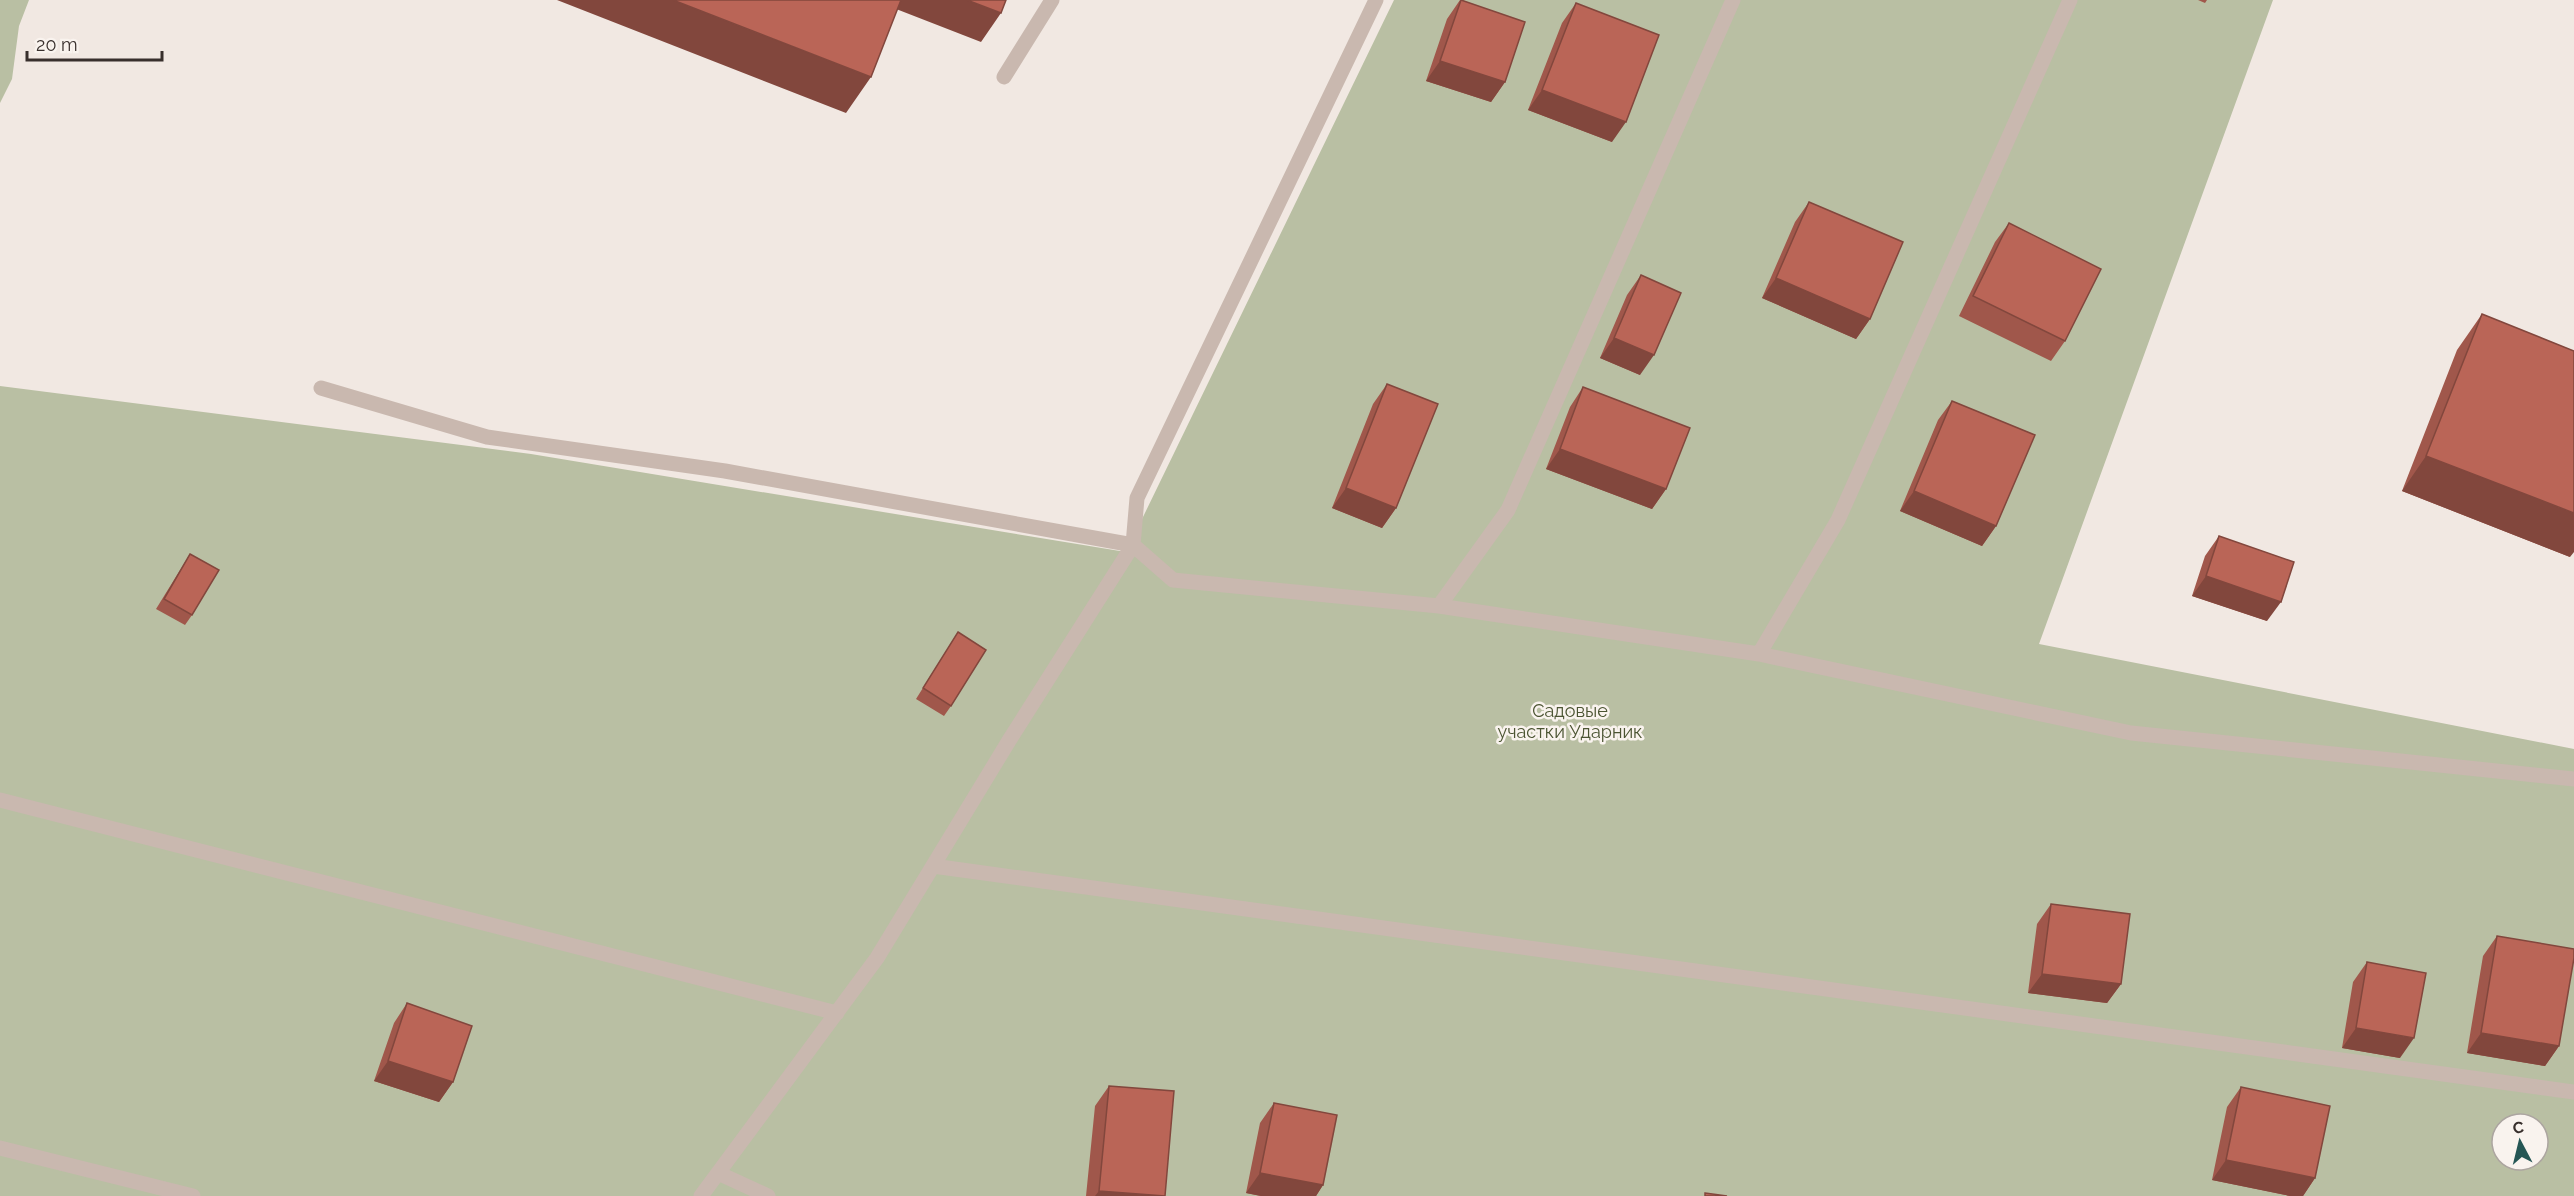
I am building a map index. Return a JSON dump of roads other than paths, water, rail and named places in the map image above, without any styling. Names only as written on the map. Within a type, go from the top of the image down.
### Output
[{"type":"lane","points":[[1004,77],[1052,0]]},
{"type":"lane","points":[[701,1196],[877,958],[1133,545],[1137,498],[1376,0]]},
{"type":"lane","points":[[1439,606],[1508,510],[1733,0]]},
{"type":"lane","points":[[1759,654],[1838,520],[2070,0]]},
{"type":"lane","points":[[321,388],[487,437],[724,471],[1133,545],[1173,580],[1439,606],[1759,654],[2131,733],[2574,779]]},
{"type":"lane","points":[[0,800],[837,1013]]},
{"type":"lane","points":[[933,866],[2574,1092]]},
{"type":"lane","points":[[0,1148],[193,1196]]},
{"type":"lane","points":[[718,1173],[768,1196]]},
{"type":"park label","name":"Садовые участки Ударник","points":[[1570,721]]}]
